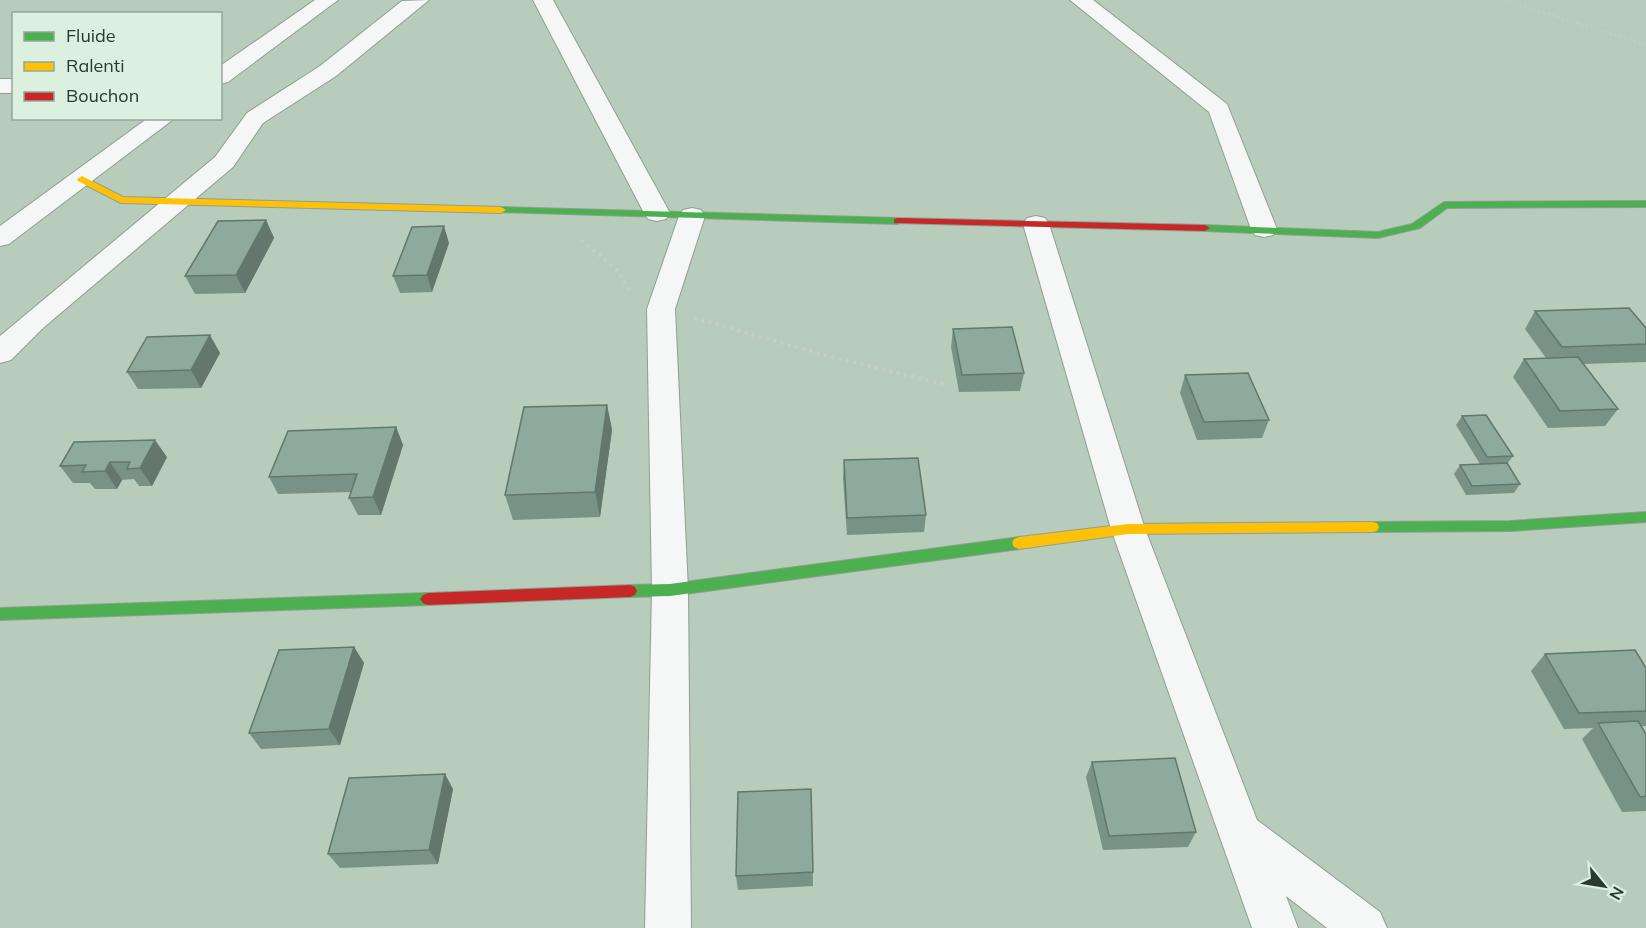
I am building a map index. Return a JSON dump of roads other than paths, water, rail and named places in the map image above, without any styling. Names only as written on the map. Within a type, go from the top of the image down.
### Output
[{"type":"street","points":[[222,76],[328,0]]},
{"type":"street","points":[[0,353],[33,321],[225,162],[255,118],[328,71],[409,5],[419,0]]},
{"type":"street","points":[[543,0],[674,215],[661,309],[670,590],[668,928]]},
{"type":"street","points":[[1080,0],[1219,109],[1264,229]]},
{"type":"street","points":[[0,238],[161,120]]},
{"type":"street","points":[[82,179],[121,200],[1264,229],[1378,235],[1416,226],[1444,205],[1646,204]]},
{"type":"street","points":[[1036,224],[1128,530],[1275,928]]},
{"type":"street","points":[[0,614],[670,590],[1128,530],[1509,526],[1646,517]]},
{"type":"street","points":[[1242,836],[1364,928]]}]
